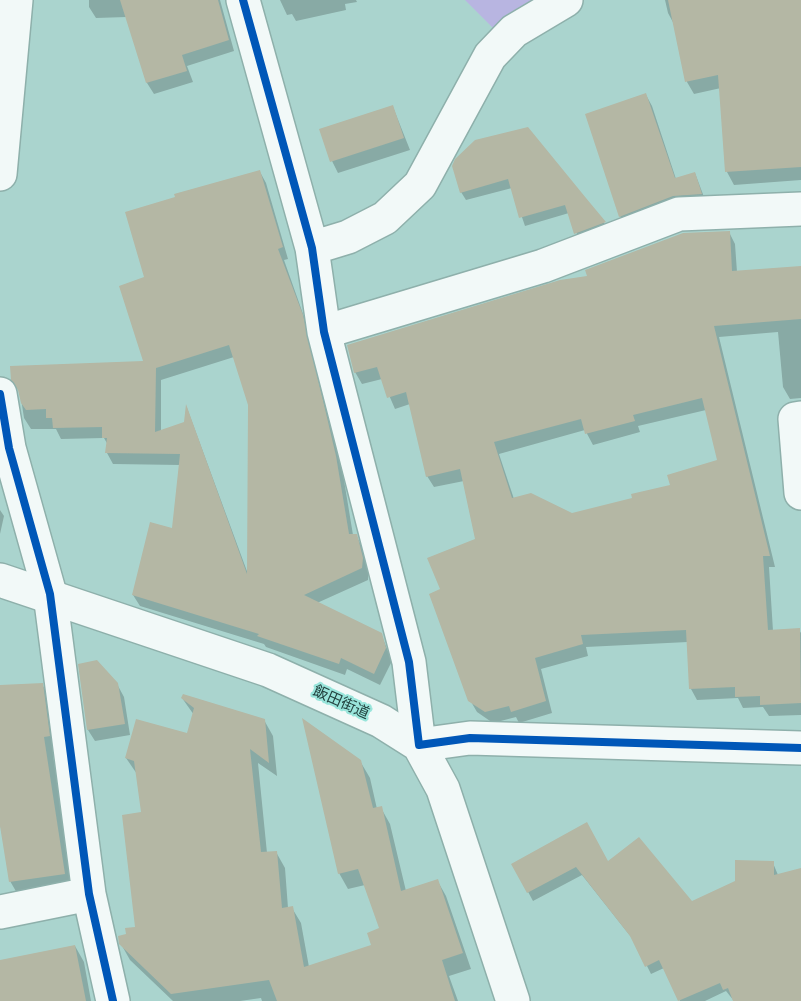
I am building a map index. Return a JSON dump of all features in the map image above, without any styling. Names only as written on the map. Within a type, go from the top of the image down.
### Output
[{"type":"street","points":[[0,174],[16,0]]},
{"type":"street","points":[[243,0],[312,248],[324,332],[409,662],[419,745],[470,738],[801,748]]},
{"type":"street","points":[[312,248],[348,237],[385,218],[420,185],[453,129],[466,96],[490,56],[514,31],[566,0]]},
{"type":"street","points":[[324,332],[543,266],[679,214],[801,209]]},
{"type":"street","points":[[0,394],[9,448],[50,594],[89,894],[113,1001]]},
{"type":"street","points":[[801,418],[795,419],[801,493]]},
{"type":"street","name":"飯田街道","points":[[0,579],[50,594],[268,670],[381,721],[419,745],[443,789],[513,1001]]},
{"type":"street","points":[[0,912],[89,894]]},
{"type":"shaded area","points":[[465,0],[575,0],[516,51]]},
{"type":"building","points":[[120,0],[218,0],[229,40],[182,55],[187,71],[146,83]]},
{"type":"building","points":[[668,0],[801,0],[801,167],[725,172],[718,75],[685,82]]},
{"type":"building","points":[[646,93],[675,178],[695,172],[702,194],[673,196],[619,217],[585,114]]},
{"type":"building","points":[[393,105],[404,138],[330,162],[319,129]]},
{"type":"building","points":[[528,127],[606,222],[574,234],[565,205],[519,218],[508,179],[460,193],[452,166],[455,159],[475,140]]},
{"type":"building","points":[[260,170],[283,247],[278,249],[303,315],[336,456],[349,534],[357,534],[363,558],[362,568],[304,595],[382,633],[386,648],[374,674],[341,658],[339,664],[257,636],[259,634],[132,595],[150,522],[172,528],[180,454],[105,453],[107,438],[102,438],[102,427],[53,428],[52,418],[46,418],[46,409],[26,410],[11,380],[10,366],[143,361],[119,286],[144,277],[125,212],[175,197],[174,194]],"holes":[[[229,345],[248,405],[247,574],[186,404],[184,422],[155,432],[156,368]]]},
{"type":"building","points":[[730,231],[732,271],[801,266],[801,319],[714,326],[770,556],[763,556],[768,630],[800,628],[801,703],[760,705],[760,696],[735,697],[735,687],[689,689],[686,630],[581,635],[583,644],[535,658],[546,701],[511,712],[509,706],[485,712],[468,701],[429,594],[440,589],[427,558],[475,539],[460,469],[426,477],[406,392],[387,398],[377,367],[354,373],[347,345],[560,280],[587,276],[585,270],[683,233]],"holes":[[[702,398],[717,460],[667,475],[670,485],[631,494],[632,498],[572,513],[531,493],[512,498],[494,442],[581,419],[585,434],[635,421],[633,415]]]},
{"type":"building","points":[[97,660],[118,683],[125,724],[87,730],[78,664]]},
{"type":"building","points":[[43,683],[50,736],[44,737],[65,874],[9,882],[0,826],[0,685]]},
{"type":"building","points":[[183,694],[265,719],[269,763],[250,749],[261,852],[277,851],[282,908],[293,906],[304,967],[371,945],[367,933],[379,928],[358,869],[338,874],[302,718],[361,760],[373,808],[382,806],[401,891],[438,879],[463,953],[442,960],[455,1001],[277,1001],[269,980],[171,994],[119,944],[118,936],[126,934],[125,928],[135,927],[122,815],[141,812],[134,761],[125,758],[136,719],[187,733],[194,708],[181,698]]},
{"type":"building","points":[[587,822],[608,861],[639,837],[692,901],[735,881],[735,860],[774,861],[774,875],[801,868],[801,1001],[733,1001],[728,988],[723,990],[720,983],[678,1001],[659,960],[645,967],[630,936],[576,867],[527,893],[511,864]]},
{"type":"building","points":[[75,945],[86,1001],[0,1001],[0,960]]},
{"type":"cycle path","points":[[243,0],[312,248],[324,332],[409,662],[419,745],[470,738],[801,748]]},
{"type":"cycle path","points":[[0,394],[9,448],[50,594],[89,894],[113,1001]]}]
